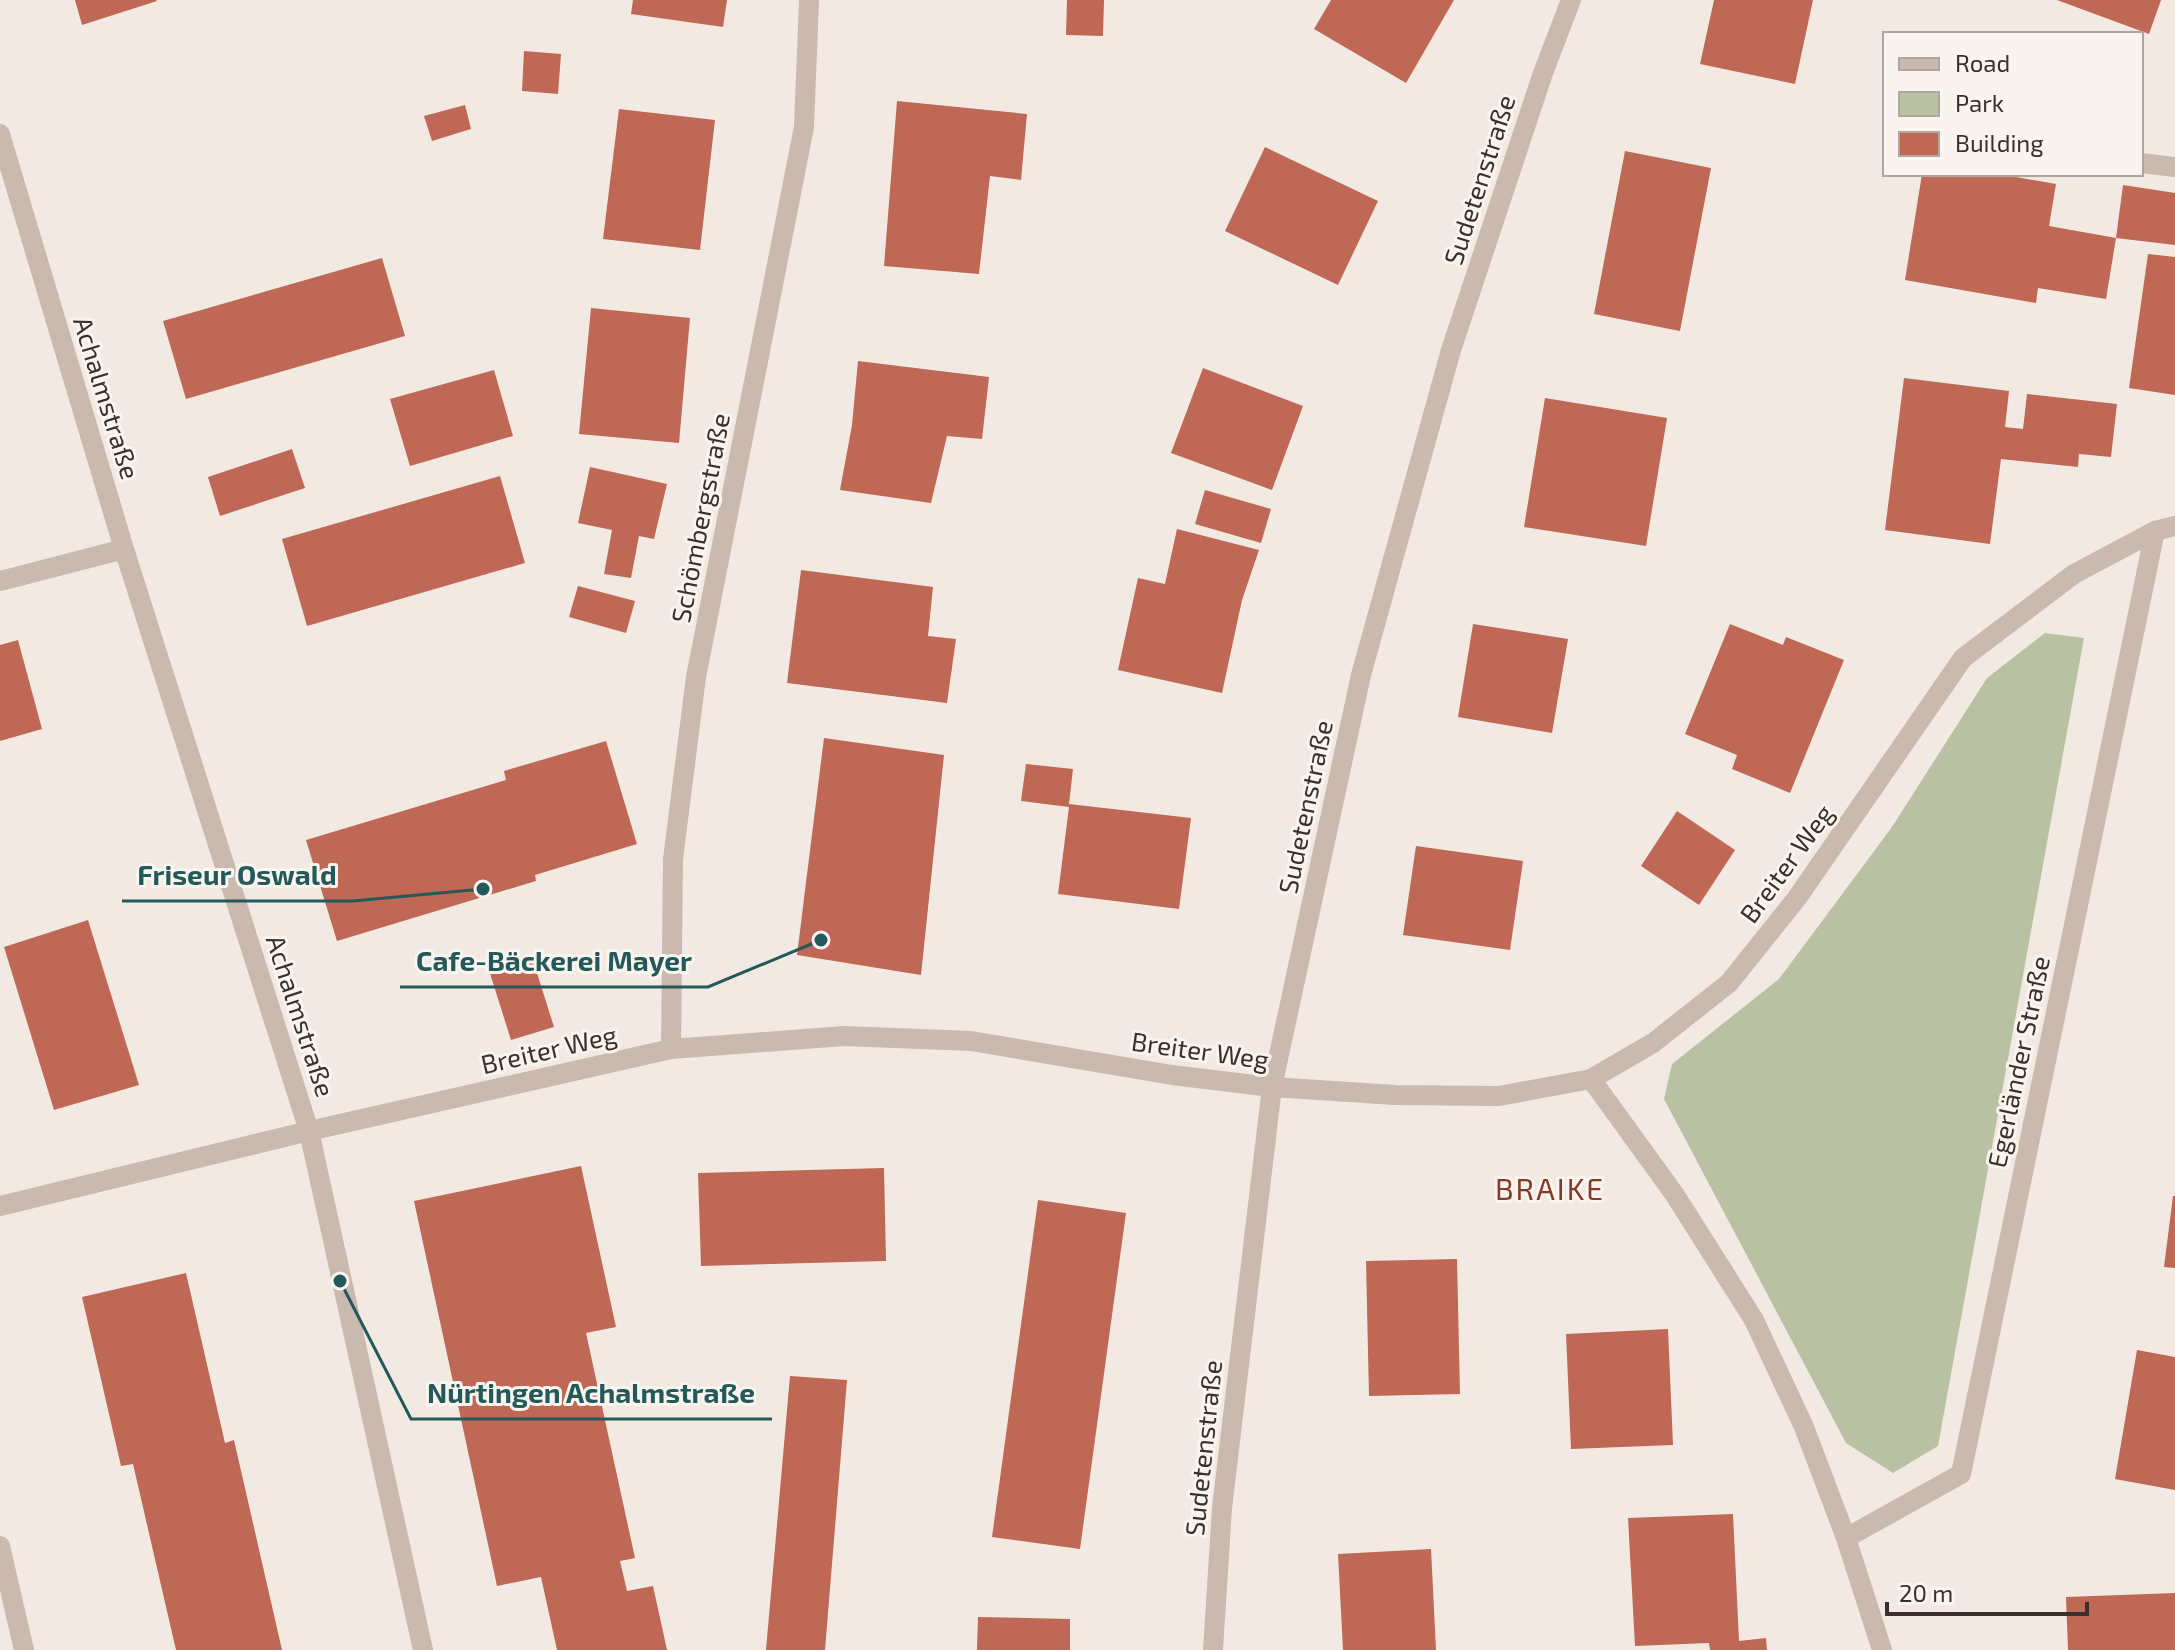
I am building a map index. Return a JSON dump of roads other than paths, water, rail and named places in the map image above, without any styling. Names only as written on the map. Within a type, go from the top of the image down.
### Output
[{"type":"street","name":"Schömbergstraße","points":[[671,1049],[673,859],[694,692],[804,127],[809,0]]},
{"type":"street","name":"Sudetenstraße","points":[[1213,1650],[1222,1508],[1272,1087],[1365,660],[1451,350],[1543,73],[1571,0]]},
{"type":"street","name":"Achalmstraße","points":[[0,134],[124,549],[309,1131],[423,1650]]},
{"type":"street","points":[[2143,163],[2175,167]]},
{"type":"street","name":"Breiter Weg","points":[[0,1206],[309,1131],[671,1049],[844,1036],[971,1041],[1172,1075],[1272,1087],[1395,1095],[1499,1096],[1591,1079],[1653,1043],[1729,983],[1797,898],[1963,658],[2074,574],[2165,529]]},
{"type":"street","name":"Egerländer Straße","points":[[1846,1538],[1961,1474],[2165,529]]},
{"type":"street","points":[[0,581],[124,549]]},
{"type":"street","points":[[1591,1079],[1675,1195],[1754,1320],[1804,1427],[1846,1538],[1882,1650]]},
{"type":"street","points":[[0,1546],[24,1650]]},
{"type":"place","name":"Friseur Oswald","points":[[483,889]]},
{"type":"place","name":"Cafe-Bäckerei Mayer","points":[[821,940]]},
{"type":"place","name":"Nürtingen Achalmstraße","points":[[340,1281]]},
{"type":"district","name":"BRAIKE","points":[[1550,1190]]}]
